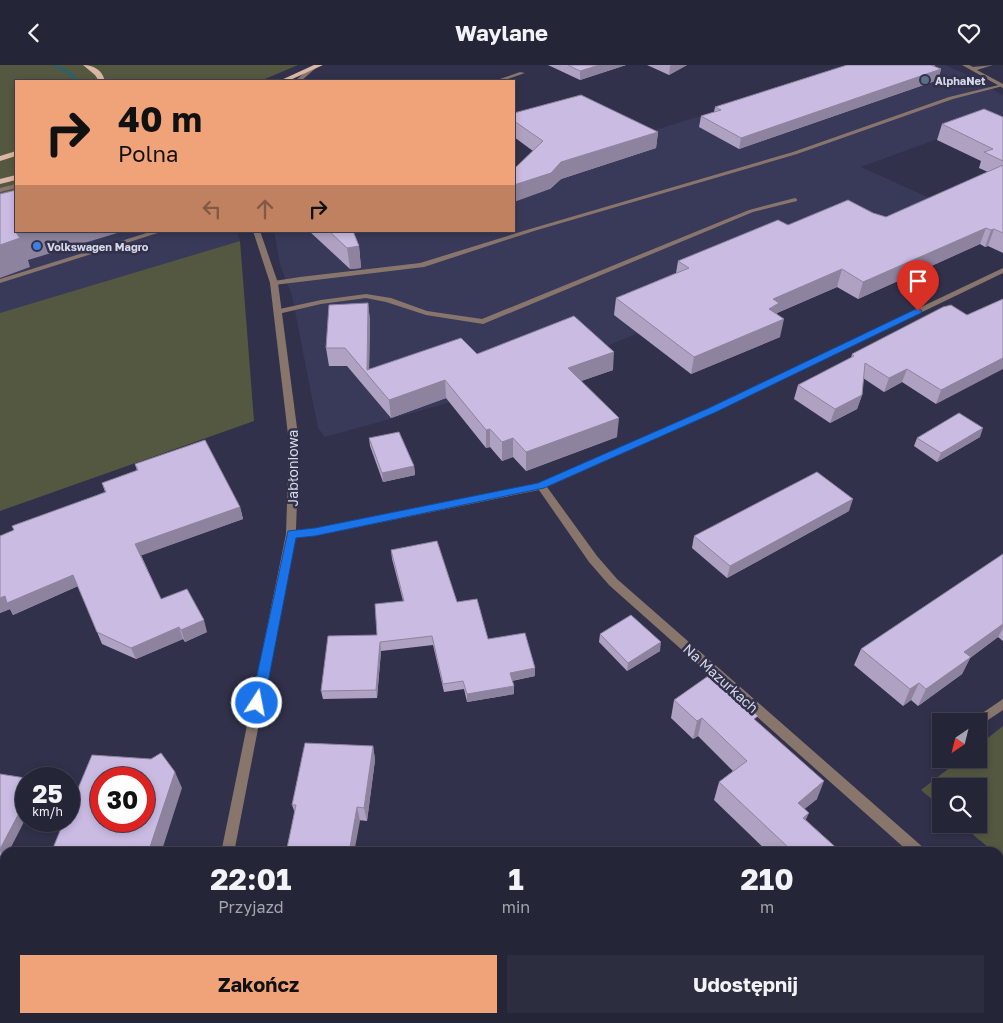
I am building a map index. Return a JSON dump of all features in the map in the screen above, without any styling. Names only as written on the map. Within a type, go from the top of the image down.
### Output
[{"type":"main road","points":[[86,65],[94,69],[102,80]]},
{"type":"main road","points":[[285,80],[317,66]]},
{"type":"main road","points":[[0,159],[15,153]]},
{"type":"main road","points":[[0,182],[15,177]]},
{"type":"street","points":[[965,65],[1002,85]]},
{"type":"street","points":[[974,69],[990,65]]},
{"type":"street","points":[[299,80],[317,66]]},
{"type":"street","points":[[500,80],[522,73]]},
{"type":"street","points":[[274,283],[421,265],[541,227],[795,153],[951,98],[1002,85]]},
{"type":"street","points":[[0,190],[15,186]]},
{"type":"street","points":[[278,311],[321,302],[366,296],[388,300],[426,313],[483,322],[751,211],[795,201]]},
{"type":"street","points":[[0,281],[158,232]]},
{"type":"street","name":"Jabłoniowa","points":[[227,847],[292,534],[294,443],[274,283],[256,232]]},
{"type":"street","points":[[292,534],[315,532],[540,486],[712,410],[1003,270]]},
{"type":"street","name":"Na Mazurkach","points":[[540,486],[593,559],[613,582],[913,847]]},
{"type":"street","points":[[988,715],[1003,704]]},
{"type":"shaded area","points":[[853,65],[945,65],[979,80],[1003,96],[1003,115],[861,167],[945,205],[516,384],[325,437],[318,428],[292,296],[280,265],[274,232],[515,232],[515,173],[707,114]]},
{"type":"shaded area","points":[[0,201],[15,232],[237,232],[240,241],[0,314]]},
{"type":"green space","points":[[0,65],[298,65],[262,80],[15,80],[15,196],[0,201]]},
{"type":"green space","points":[[240,241],[254,421],[0,511],[0,313]]},
{"type":"green space","points":[[1003,726],[1003,847],[988,847],[971,833],[987,833],[987,778],[936,778],[949,768],[987,768],[988,738]]},
{"type":"green space","points":[[932,781],[932,799],[921,790]]},
{"type":"building","points":[[568,65],[599,65],[580,71]]},
{"type":"building","points":[[847,65],[931,65],[941,69],[741,138],[701,116],[721,110],[715,107]]},
{"type":"building","points":[[581,95],[658,132],[561,162],[551,173],[515,185],[515,168],[543,141],[515,122],[515,113]]},
{"type":"building","points":[[984,109],[1003,117],[1003,161],[984,152],[993,149],[942,124]]},
{"type":"building","points":[[1003,165],[1003,233],[986,228],[863,282],[842,269],[773,299],[779,303],[769,309],[784,319],[694,357],[616,298],[689,268],[678,261],[778,220],[788,225],[848,200],[873,213],[886,217]]},
{"type":"building","points":[[15,190],[15,232],[20,238],[0,245],[0,194]]},
{"type":"building","points":[[330,232],[353,232],[359,246],[347,248]]},
{"type":"building","points":[[1003,299],[1003,358],[941,390],[907,369],[889,378],[865,363],[862,395],[835,409],[798,385],[854,356],[852,354],[943,307],[951,305],[967,315]]},
{"type":"building","points":[[368,303],[367,370],[461,338],[477,354],[574,316],[614,352],[568,368],[619,418],[526,452],[513,438],[502,442],[490,429],[486,430],[445,380],[389,400],[345,348],[326,348],[329,305]]},
{"type":"building","points":[[959,413],[983,428],[941,453],[917,438]]},
{"type":"building","points":[[399,432],[414,466],[382,473],[369,438]]},
{"type":"building","points":[[205,440],[240,507],[135,544],[161,599],[187,589],[204,620],[181,630],[179,627],[131,648],[97,632],[73,575],[7,603],[5,596],[0,598],[0,536],[14,530],[12,526],[106,492],[102,483],[138,470],[135,464]]},
{"type":"building","points":[[817,472],[853,499],[730,566],[694,536]]},
{"type":"building","points":[[437,541],[457,602],[477,599],[488,639],[525,633],[535,668],[510,673],[514,686],[467,694],[463,681],[443,684],[432,636],[380,642],[376,690],[321,691],[328,636],[377,635],[375,604],[404,601],[391,550]]},
{"type":"building","points":[[1003,554],[1003,624],[964,652],[971,657],[926,689],[919,683],[910,689],[861,649]]},
{"type":"building","points":[[631,615],[661,642],[628,663],[600,634]]},
{"type":"building","points":[[711,674],[758,716],[754,719],[824,781],[798,803],[809,813],[803,818],[835,847],[788,847],[719,782],[747,761],[702,718],[697,721],[674,700]]},
{"type":"building","points":[[305,743],[373,746],[364,808],[357,807],[350,847],[287,847],[296,805],[292,805]]},
{"type":"building","points":[[161,753],[175,772],[155,832],[150,847],[53,847],[60,832],[80,832],[80,784],[92,755],[151,759]]},
{"type":"building","points":[[0,774],[15,776],[15,821],[1,847]]},
{"type":"waterway","points":[[54,65],[70,73],[76,80]]},
{"type":"place","name":"AlphaNet","points":[[925,80]]},
{"type":"place","name":"Volkswagen Magro","points":[[37,246]]},
{"type":"route","points":[[257,703],[292,534],[315,532],[540,486],[712,410],[918,311]]}]
